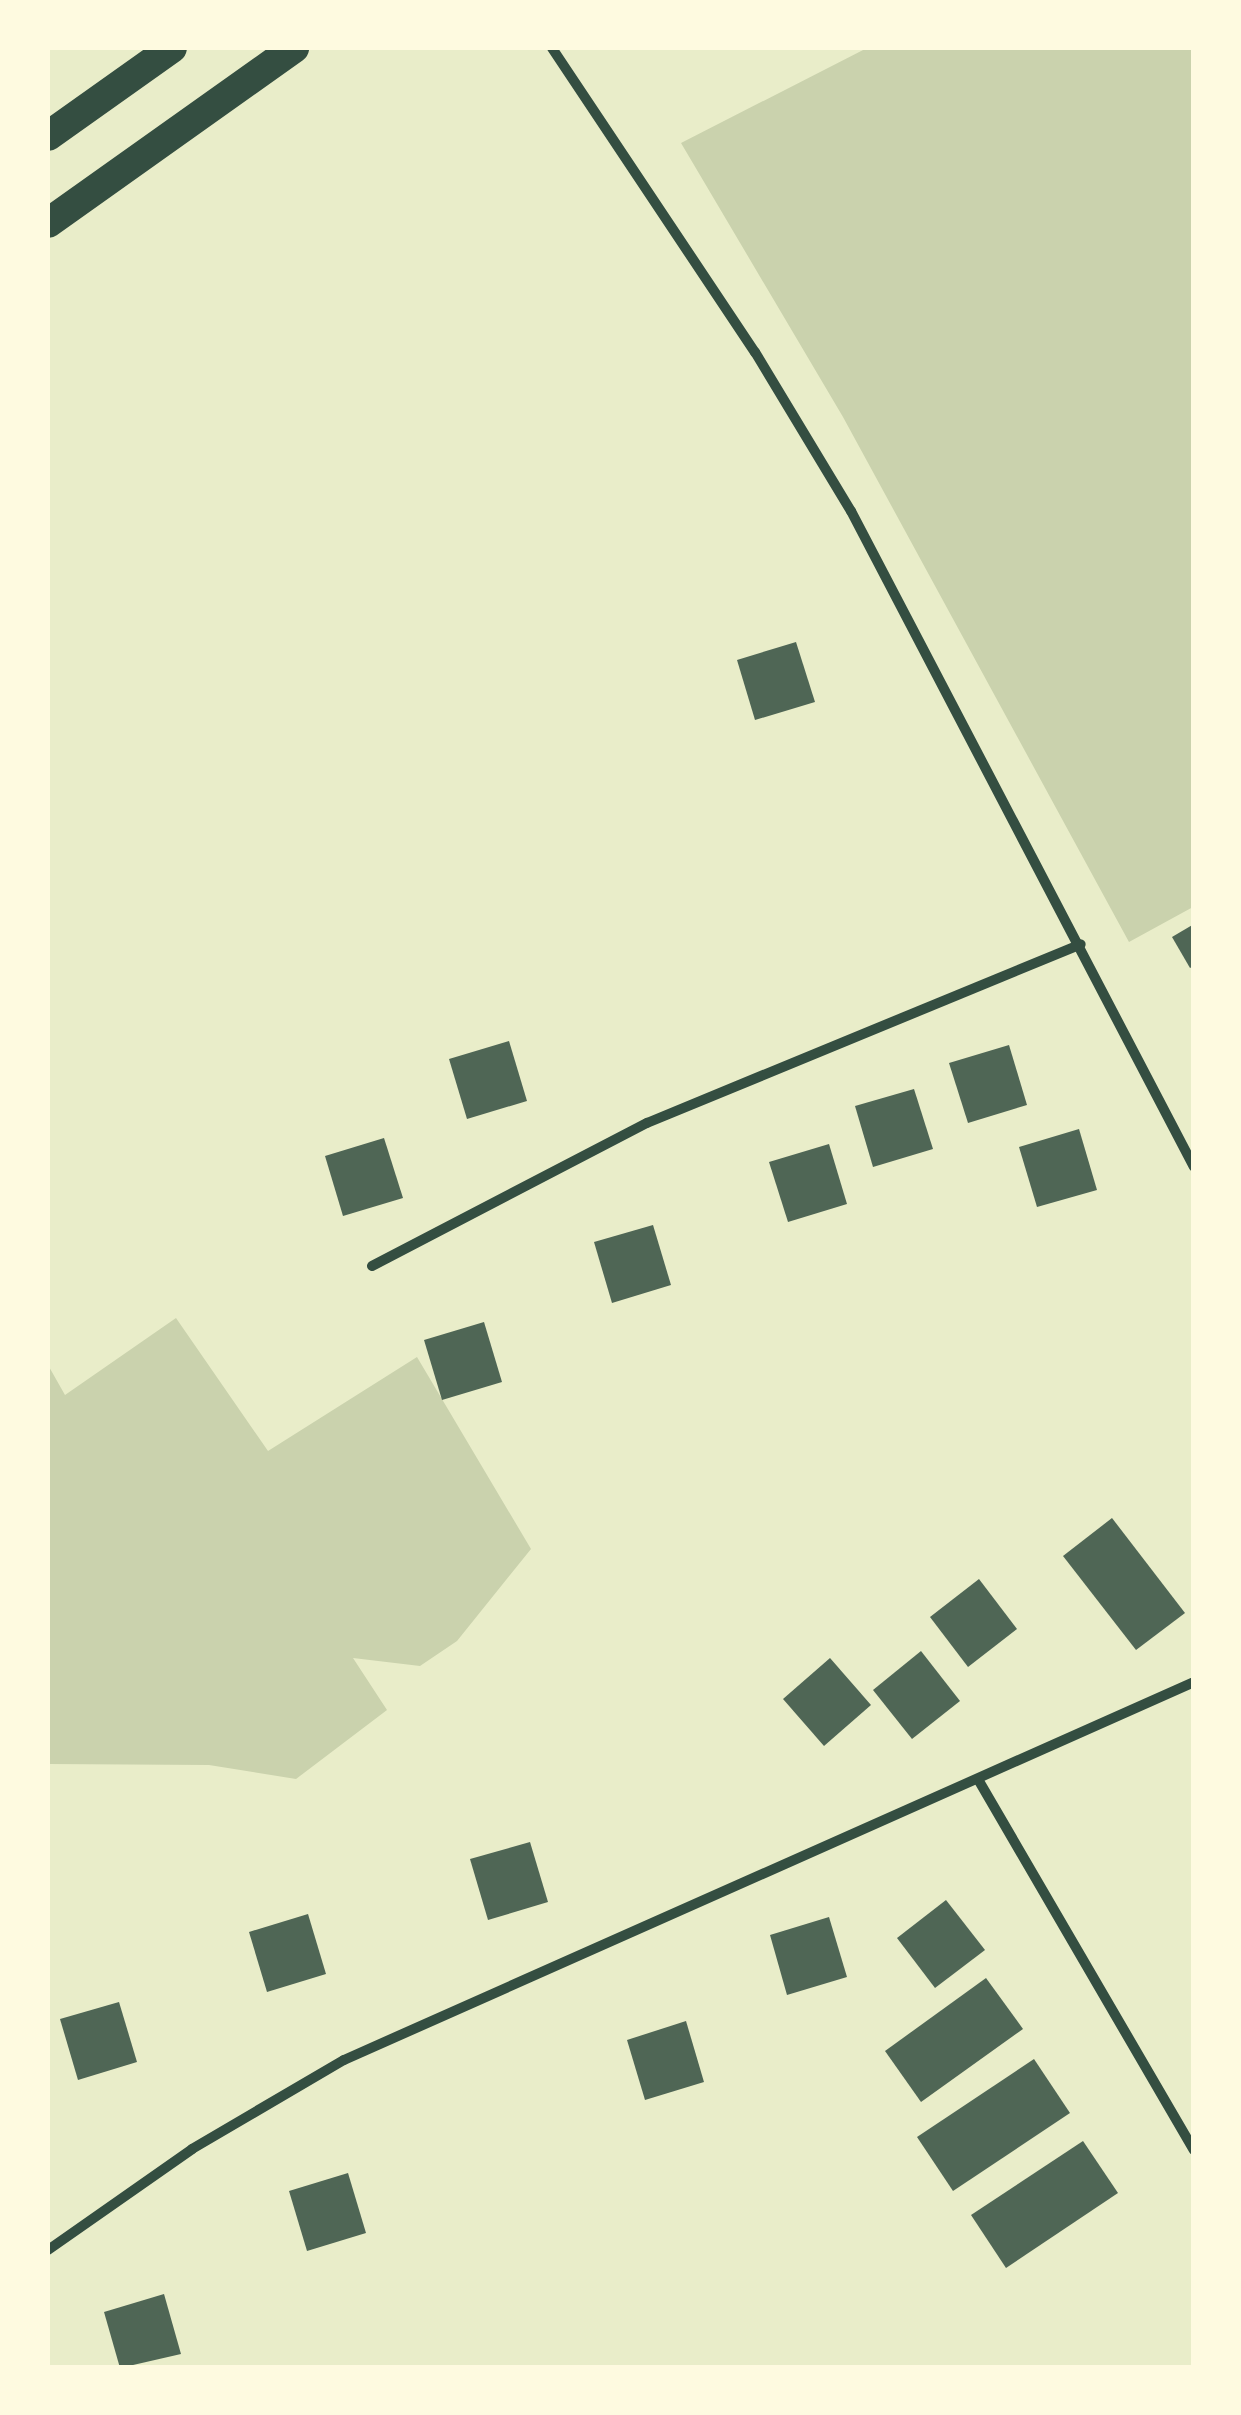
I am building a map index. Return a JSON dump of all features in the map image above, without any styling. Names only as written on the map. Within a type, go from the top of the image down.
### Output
[{"type":"highway","points":[[48,136],[172,48]]},
{"type":"highway","points":[[48,223],[294,48]]},
{"type":"street","points":[[552,48],[755,352],[852,511],[1082,944],[1194,1167]]},
{"type":"street","points":[[372,1266],[647,1123],[1082,944]]},
{"type":"street","points":[[48,2250],[192,2150],[344,2060],[979,1781],[1194,1682]]},
{"type":"street","points":[[979,1781],[1194,2150]]},
{"type":"green space","points":[[867,48],[1193,48],[1193,907],[1129,942],[843,417],[681,143]]},
{"type":"green space","points":[[176,1318],[268,1451],[417,1357],[531,1549],[457,1641],[420,1666],[353,1658],[387,1710],[296,1779],[209,1765],[48,1764],[48,1365],[65,1395]]},
{"type":"building","points":[[796,642],[815,702],[755,720],[737,660]]},
{"type":"building","points":[[1194,924],[1194,966],[1190,968],[1172,937]]},
{"type":"building","points":[[509,1041],[527,1101],[467,1119],[449,1059]]},
{"type":"building","points":[[1009,1045],[1027,1105],[968,1123],[949,1063]]},
{"type":"building","points":[[914,1089],[933,1149],[873,1167],[855,1106]]},
{"type":"building","points":[[1079,1129],[1097,1190],[1037,1207],[1019,1147]]},
{"type":"building","points":[[384,1138],[403,1198],[343,1216],[325,1156]]},
{"type":"building","points":[[829,1144],[847,1204],[788,1222],[769,1162]]},
{"type":"building","points":[[653,1225],[671,1285],[612,1303],[594,1242]]},
{"type":"building","points":[[484,1322],[502,1382],[442,1400],[424,1340]]},
{"type":"building","points":[[1112,1518],[1185,1613],[1136,1650],[1063,1556]]},
{"type":"building","points":[[979,1579],[1017,1629],[968,1667],[930,1617]]},
{"type":"building","points":[[921,1651],[960,1701],[912,1739],[873,1690]]},
{"type":"building","points":[[830,1658],[871,1705],[824,1746],[783,1699]]},
{"type":"building","points":[[530,1842],[548,1902],[488,1920],[470,1859]]},
{"type":"building","points":[[946,1900],[985,1950],[935,1988],[897,1938]]},
{"type":"building","points":[[308,1914],[326,1974],[267,1992],[249,1932]]},
{"type":"building","points":[[829,1917],[847,1977],[787,1995],[770,1935]]},
{"type":"building","points":[[986,1978],[1023,2029],[921,2102],[885,2051]]},
{"type":"building","points":[[119,2002],[137,2062],[78,2080],[60,2019]]},
{"type":"building","points":[[686,2021],[704,2082],[645,2100],[627,2040]]},
{"type":"building","points":[[1034,2059],[1070,2113],[953,2191],[917,2137]]},
{"type":"building","points":[[1083,2141],[1118,2193],[1006,2268],[971,2215]]},
{"type":"building","points":[[348,2173],[366,2233],[307,2251],[289,2191]]},
{"type":"building","points":[[164,2294],[181,2354],[120,2368],[104,2312]]}]
